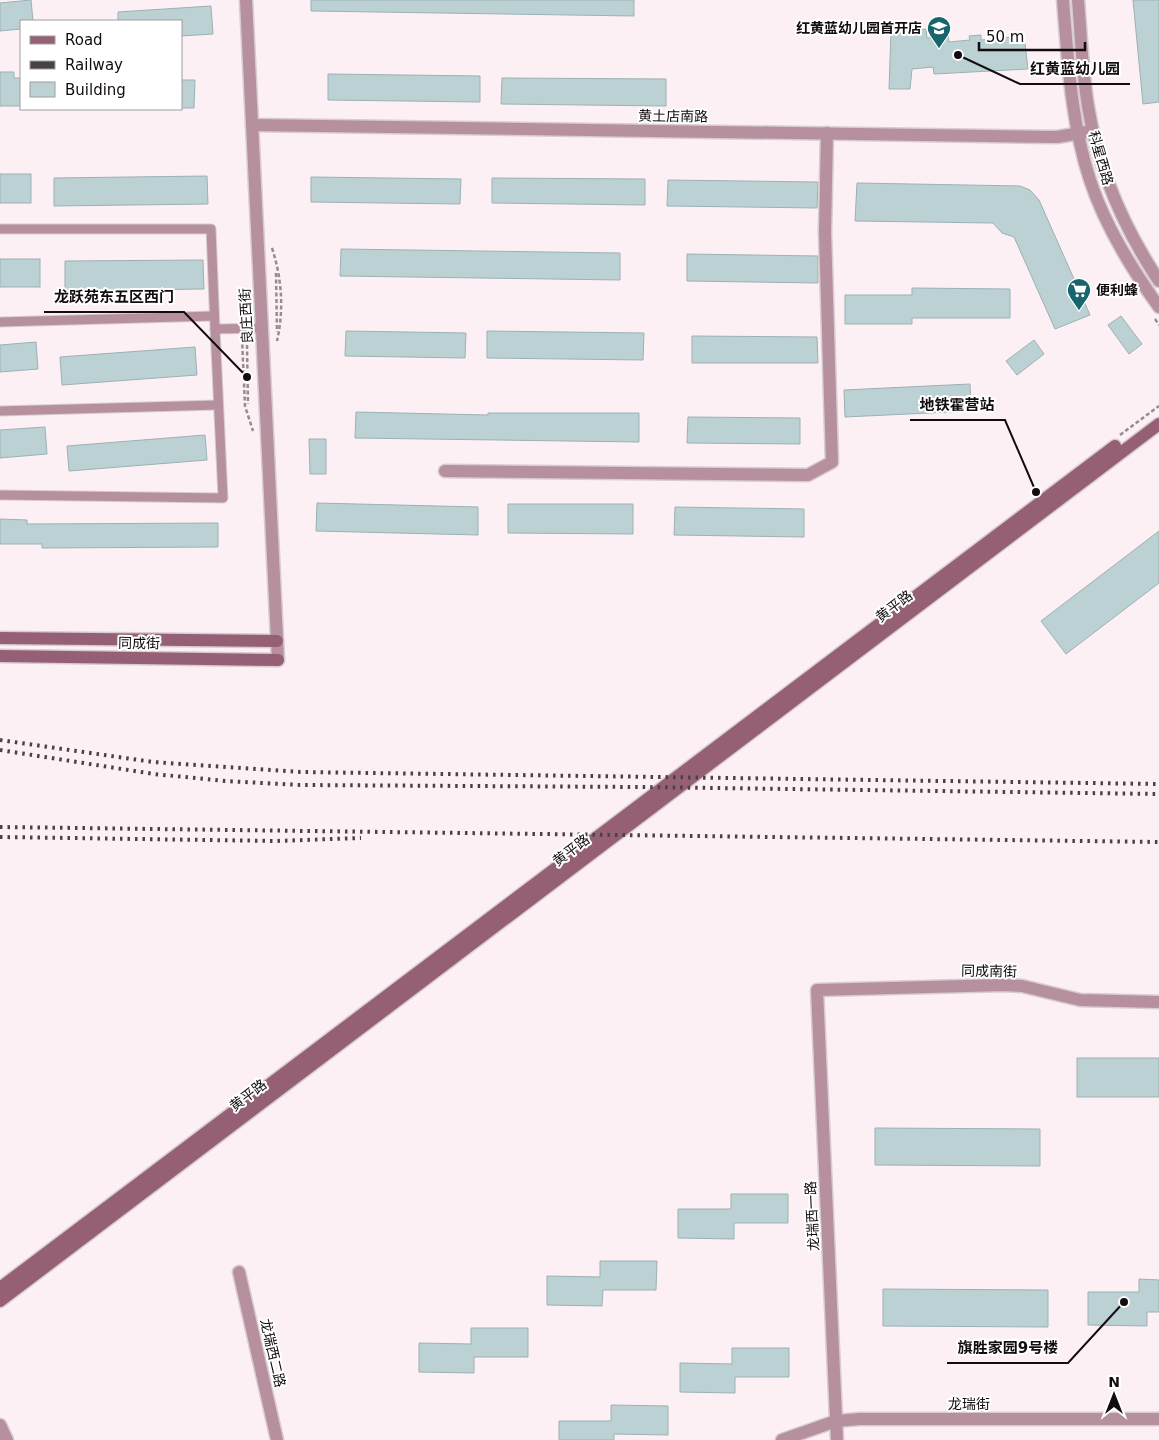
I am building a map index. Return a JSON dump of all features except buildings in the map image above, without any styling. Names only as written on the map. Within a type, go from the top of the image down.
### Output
[{"type":"main road","name":"黄平路","points":[[0,1288],[1159,413]]},
{"type":"main road","name":"黄平路","points":[[0,1301],[1159,424]]},
{"type":"main road","name":"同成街","points":[[0,638],[277,641]]},
{"type":"main road","name":"同成街","points":[[0,656],[278,660]]},
{"type":"street","name":"良庄西街","points":[[246,0],[278,660]]},
{"type":"street","name":"科星西路","points":[[1063,0],[1071,94],[1078,134],[1091,182],[1104,216],[1128,262],[1159,307]]},
{"type":"street","name":"科星西路","points":[[1078,0],[1087,100],[1093,131],[1106,178],[1118,208],[1159,281]]},
{"type":"street","name":"黄土店南路","points":[[252,125],[1057,137],[1093,131]]},
{"type":"street","points":[[445,471],[808,474],[832,462],[825,232],[826,133]]},
{"type":"street","name":"同成南街","points":[[817,990],[1003,985],[1022,986],[1080,1000],[1159,1002]]},
{"type":"street","name":"龙瑞西一路","points":[[817,990],[837,1440]]},
{"type":"street","name":"龙瑞西二路","points":[[239,1272],[277,1440]]},
{"type":"street","name":"龙瑞街","points":[[782,1440],[836,1422],[860,1419],[1159,1419]]},
{"type":"street","points":[[0,1425],[7,1440]]},
{"type":"lane","points":[[0,229],[211,229],[223,498],[0,495]]},
{"type":"lane","points":[[0,322],[214,316]]},
{"type":"lane","points":[[215,329],[262,328]]},
{"type":"lane","points":[[0,411],[218,405]]},
{"type":"path","points":[[276,273],[277,332]]},
{"type":"path","points":[[246,345],[248,404]]},
{"type":"railway","points":[[0,740],[153,762],[300,772],[1159,784]]},
{"type":"railway","points":[[0,750],[154,774],[225,781],[300,785],[641,787],[1159,794]]},
{"type":"railway","points":[[0,827],[1159,842]]},
{"type":"railway","points":[[0,837],[276,841],[361,838]]},
{"type":"place","name":"红黄蓝幼儿园首开店","points":[[939,49]]},
{"type":"place","name":"红黄蓝幼儿园","points":[[958,55]]},
{"type":"place","name":"便利蜂","points":[[1079,311]]},
{"type":"place","name":"龙跃苑东五区西门","points":[[247,377]]},
{"type":"place","name":"地铁霍营站","points":[[1036,492]]},
{"type":"place","name":"旗胜家园9号楼","points":[[1124,1302]]}]
